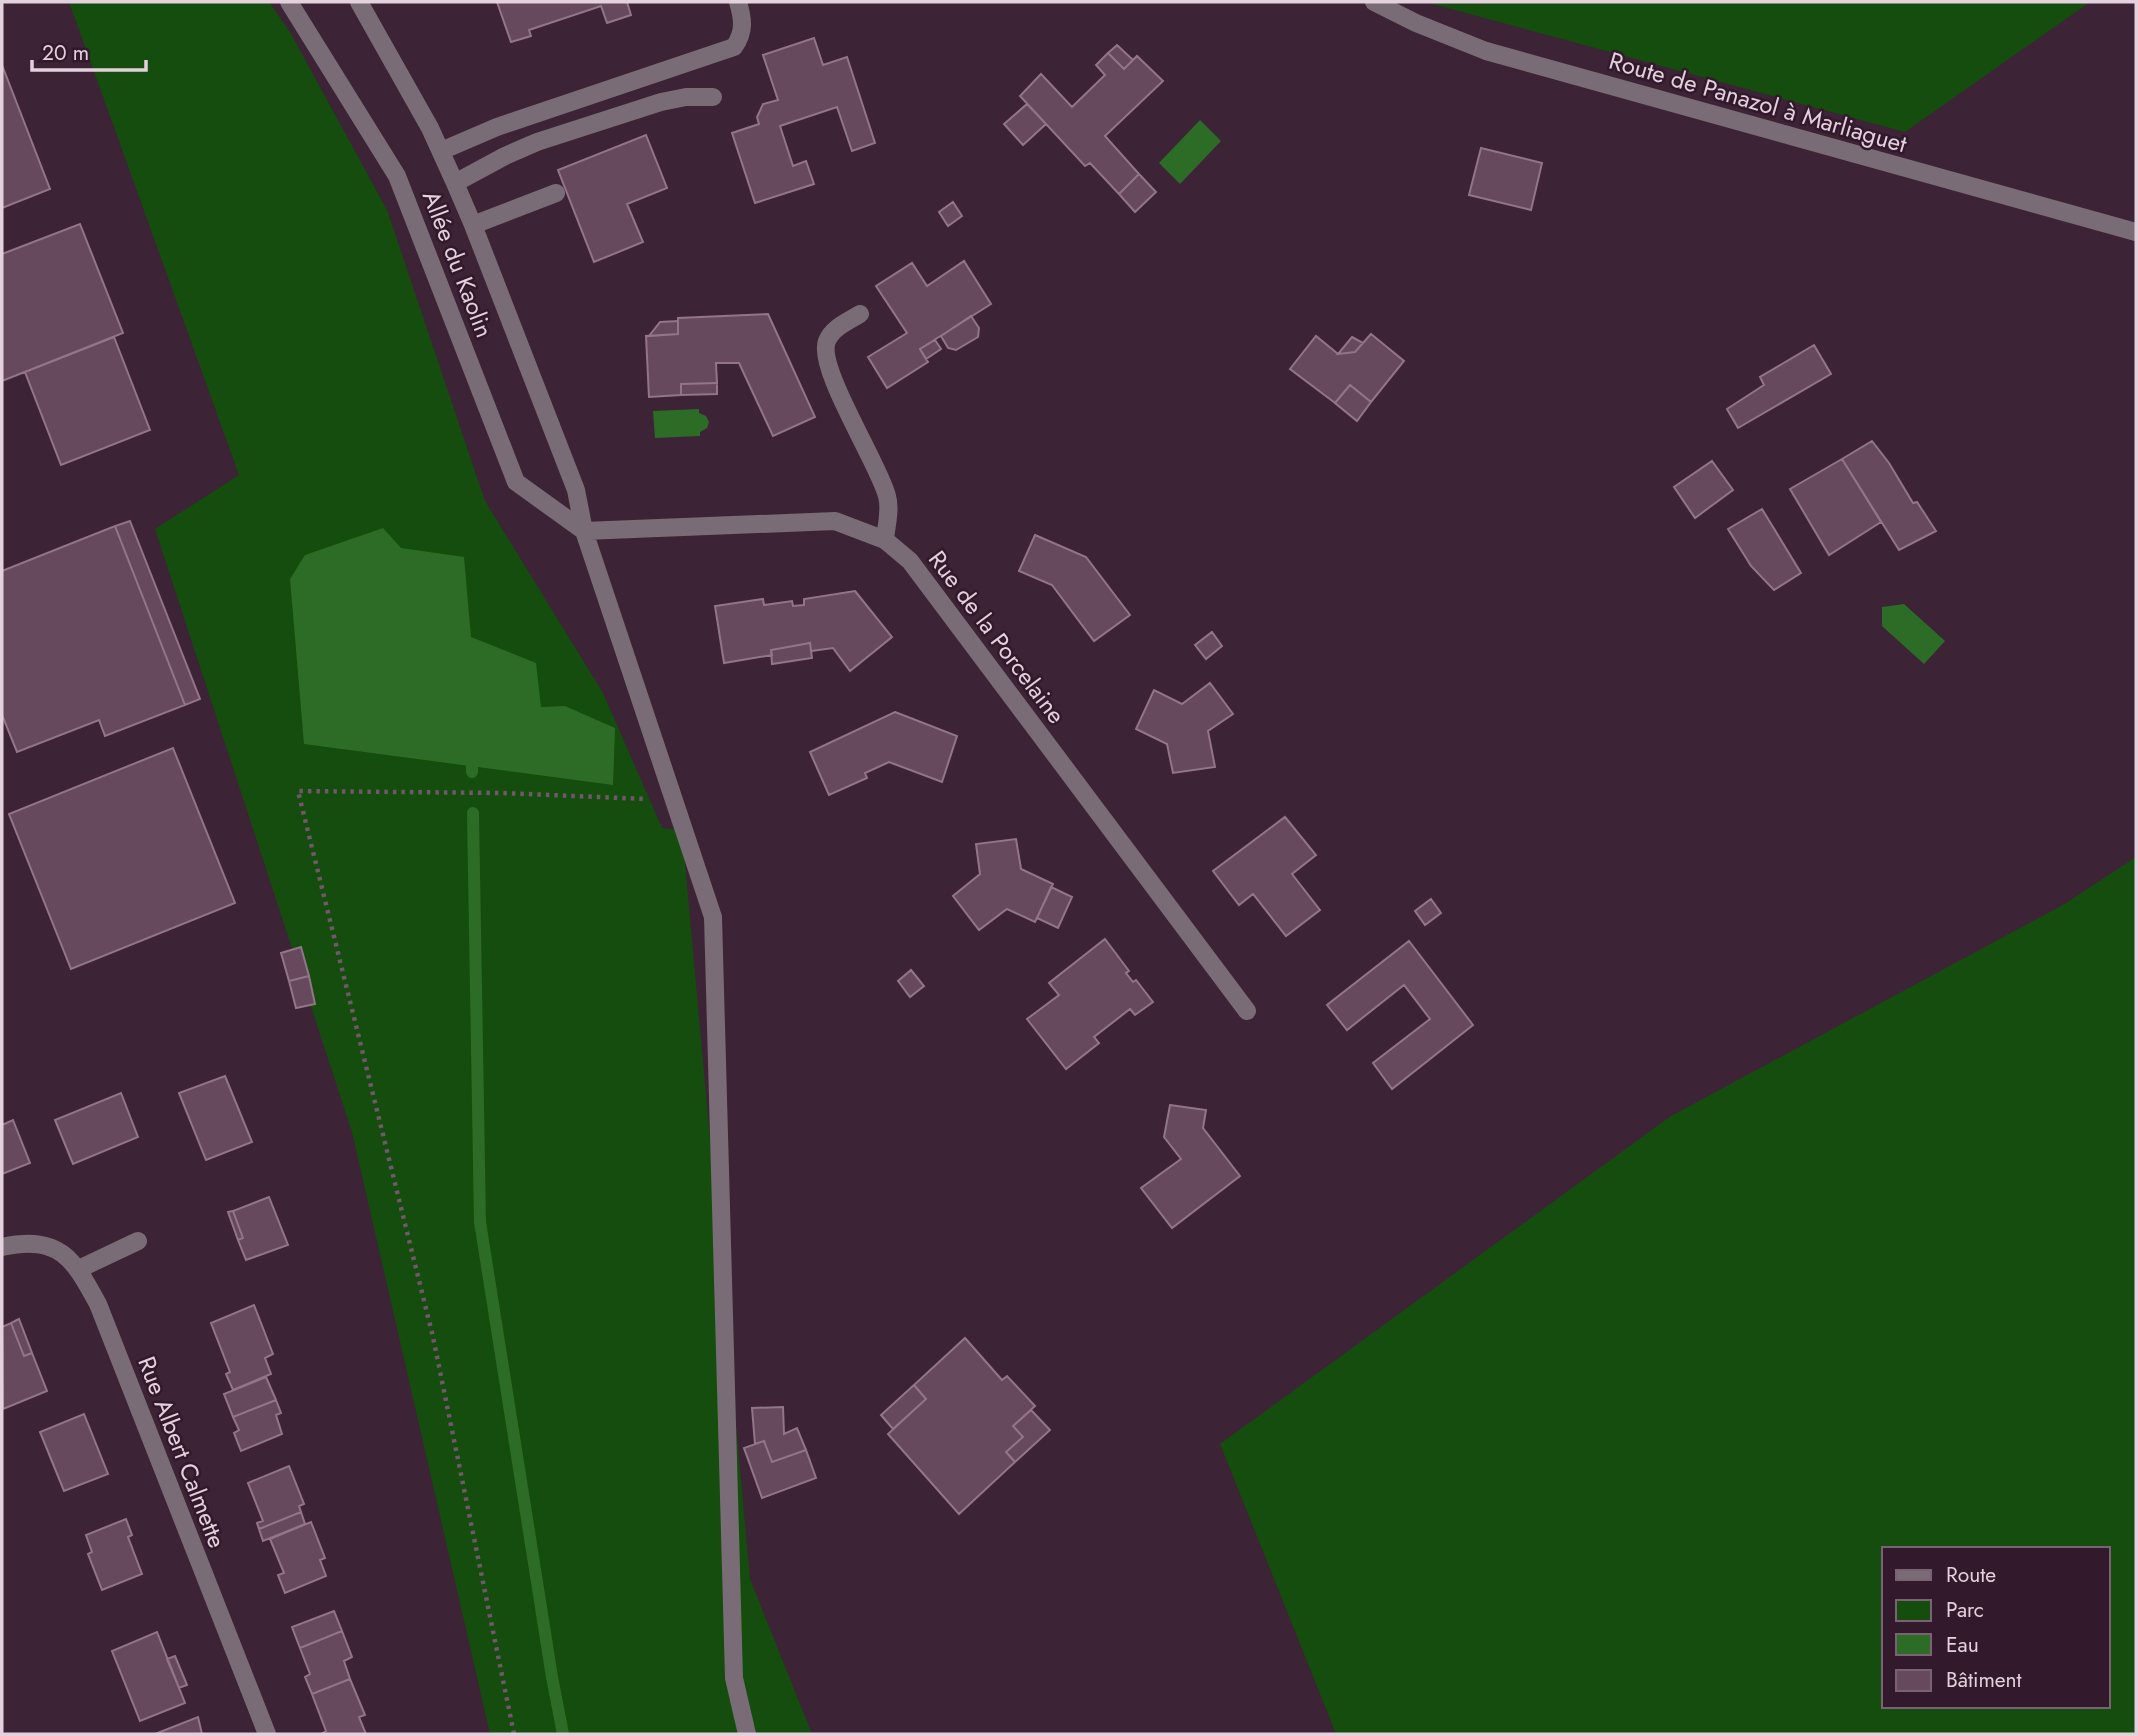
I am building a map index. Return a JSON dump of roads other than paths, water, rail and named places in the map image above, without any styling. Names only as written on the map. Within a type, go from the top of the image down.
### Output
[{"type":"street","name":"Allée du Kaolin","points":[[289,2],[397,176],[516,482],[584,531]]},
{"type":"street","points":[[359,2],[430,128],[474,225],[576,490],[584,531],[713,917],[734,1678],[747,1734]]},
{"type":"street","points":[[440,150],[497,127],[734,47],[743,27],[738,2]]},
{"type":"street","name":"Route de Panazol à Marliaguet","points":[[1374,2],[1416,23],[1486,51],[2136,232]]},
{"type":"street","points":[[455,183],[537,142],[661,102],[686,97],[713,97]]},
{"type":"street","points":[[474,225],[556,193]]},
{"type":"street","points":[[860,314],[831,333],[825,344],[825,355],[888,498],[885,540]]},
{"type":"street","name":"Rue de la Porcelaine","points":[[584,531],[835,521],[885,540],[911,561],[1247,1012]]},
{"type":"street","points":[[79,1269],[138,1241]]},
{"type":"street","name":"Rue Albert Calmette","points":[[2,1247],[37,1243],[61,1251],[79,1269],[98,1304],[267,1734]]},
{"type":"water","points":[[1200,120],[1221,141],[1180,184],[1159,163]]},
{"type":"water","points":[[699,409],[699,413],[706,416],[709,422],[707,428],[700,432],[700,436],[655,438],[653,411]]},
{"type":"water","points":[[383,528],[401,548],[464,557],[471,637],[536,663],[541,707],[565,706],[615,728],[613,785],[304,744],[290,579],[305,555]]},
{"type":"water","points":[[1904,604],[1945,641],[1924,664],[1882,626],[1882,607]]},
{"type":"waterway","points":[[472,766],[472,772]]},
{"type":"waterway","points":[[473,813],[480,1222],[563,1734]]}]
